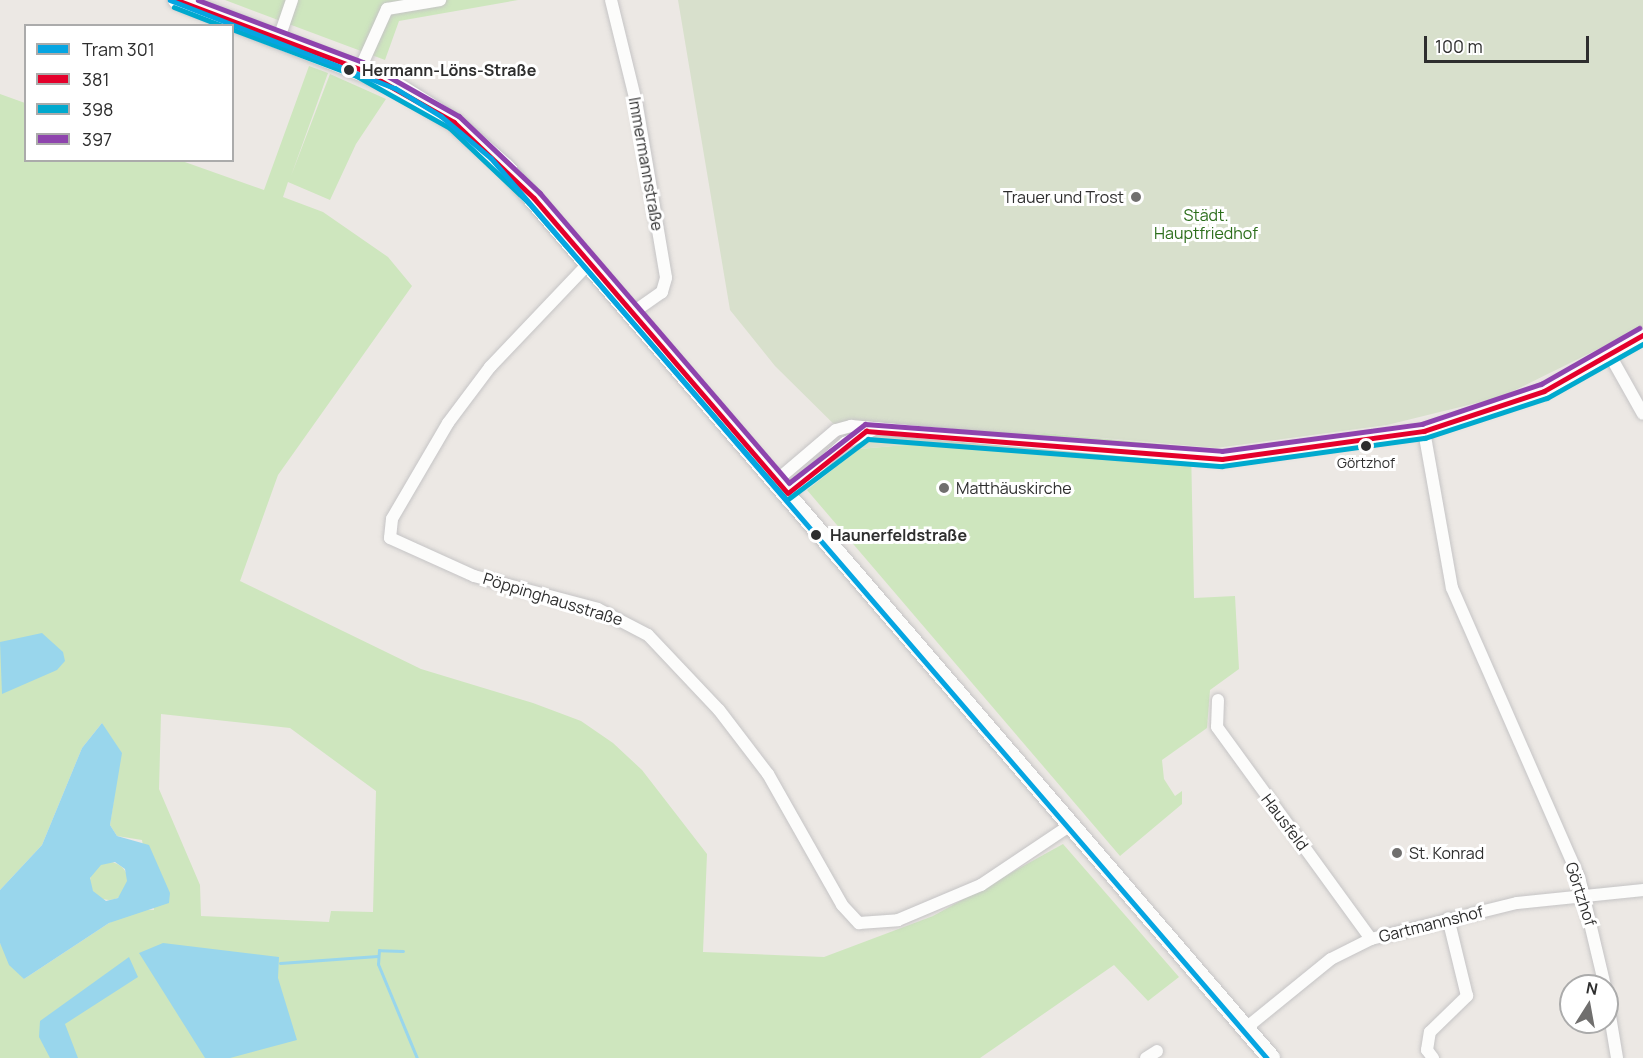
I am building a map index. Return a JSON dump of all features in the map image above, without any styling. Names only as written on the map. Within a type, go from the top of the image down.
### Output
[{"type":"main road","points":[[177,0],[360,69],[417,98],[471,136],[589,263],[1271,1058]]},
{"type":"street","points":[[279,38],[292,0]]},
{"type":"street","points":[[360,69],[387,9],[440,0]]},
{"type":"street","name":"Immermannstraße","points":[[611,0],[637,106],[666,278],[662,292],[632,313]]},
{"type":"street","name":"Pöppinghausstraße","points":[[589,263],[490,367],[448,423],[392,519],[390,538],[436,562],[524,592],[598,609],[648,635],[712,702],[768,774],[842,905],[859,922],[898,920],[971,889],[1072,824]]},
{"type":"street","points":[[782,486],[866,431],[890,429],[1222,459],[1424,431],[1544,391],[1611,357],[1643,336]]},
{"type":"street","points":[[1611,357],[1643,414]]},
{"type":"street","name":"Görtzhof","points":[[1424,431],[1452,588],[1584,896],[1602,974]]},
{"type":"street","name":"Hausfeld","points":[[1218,700],[1216,728],[1371,939]]},
{"type":"street","name":"Gartmannshof","points":[[1246,1028],[1331,959],[1371,939],[1448,918],[1584,896],[1643,890]]},
{"type":"street","points":[[1433,1058],[1426,1042],[1430,1032],[1467,996],[1448,918]]},
{"type":"street","points":[[1613,1034],[1617,1058]]},
{"type":"street","points":[[1146,1058],[1157,1051]]},
{"type":"green space","points":[[225,0],[518,0],[399,21],[385,60]]},
{"type":"green space","name":"Städt. Hauptfriedhof","points":[[678,0],[1643,0],[1643,327],[1501,397],[1387,425],[1216,448],[1045,433],[859,449],[775,366],[730,310]]},
{"type":"green space","points":[[309,66],[328,73],[291,176],[330,74],[386,99],[356,144],[330,200],[288,182],[283,197],[323,212],[388,257],[412,286],[278,475],[240,581],[421,669],[533,703],[581,721],[613,743],[642,770],[707,854],[703,952],[824,957],[933,916],[1063,844],[1179,977],[1148,1001],[1114,965],[980,1058],[0,1058],[0,943],[24,979],[109,923],[137,909],[154,910],[142,840],[117,836],[110,825],[119,764],[102,723],[82,748],[42,845],[0,890],[0,94],[24,103],[24,162],[185,162],[264,190]],"holes":[[[161,714],[290,728],[376,791],[373,912],[331,911],[329,922],[201,916],[200,885],[159,789]]]},
{"type":"green space","points":[[1045,433],[1191,447],[1194,598],[1235,596],[1239,669],[1210,690],[1207,728],[1162,760],[1164,779],[1175,796],[1182,791],[1182,804],[1120,856],[807,490],[859,449]]},
{"type":"green space","points":[[109,862],[122,868],[128,881],[122,894],[109,900],[96,894],[90,881],[96,868]]},
{"type":"water","points":[[42,633],[63,652],[65,661],[57,670],[2,694],[0,642]]},
{"type":"water","points":[[102,723],[122,753],[110,825],[117,836],[149,845],[170,893],[169,903],[109,923],[24,979],[9,965],[0,943],[0,890],[42,845],[82,748]],"holes":[[[115,862],[125,869],[127,881],[118,898],[106,901],[93,891],[90,878],[101,865]]]},
{"type":"water","points":[[163,943],[279,957],[278,978],[297,1040],[230,1058],[205,1058],[139,953]]},
{"type":"water","points":[[129,957],[138,977],[65,1024],[78,1058],[50,1058],[39,1037],[40,1021]]},
{"type":"waterway","points":[[403,951],[379,950],[378,964],[417,1058]]},
{"type":"waterway","points":[[280,963],[378,956]]},
{"type":"tram line","name":"301","points":[[170,0],[231,24]]},
{"type":"tram line","name":"301","points":[[234,25],[395,88],[441,116],[491,158],[1267,1058]]},
{"type":"transit line","name":"381","points":[[177,0],[360,69],[454,122],[534,198],[788,493],[866,431],[1222,459],[1424,431],[1544,391],[1643,335]]},
{"type":"transit line","name":"397","points":[[198,0],[363,62],[459,116],[540,193],[789,483],[865,424],[1222,451],[1422,424],[1541,384],[1639,328]]},
{"type":"transit line","name":"398","points":[[174,7],[218,24]]},
{"type":"transit line","name":"398","points":[[234,30],[357,76],[450,128],[529,203],[787,500],[868,439],[1222,466],[1425,438],[1547,398],[1643,344]]},
{"type":"place","name":"Hermann-Löns-Straße","points":[[349,70]]},
{"type":"place","name":"Trauer und Trost","points":[[1136,197]]},
{"type":"place","name":"Görtzhof","points":[[1366,446]]},
{"type":"place","name":"Matthäuskirche","points":[[944,488]]},
{"type":"place","name":"Haunerfeldstraße","points":[[816,535]]},
{"type":"place","name":"St. Konrad","points":[[1397,853]]}]
